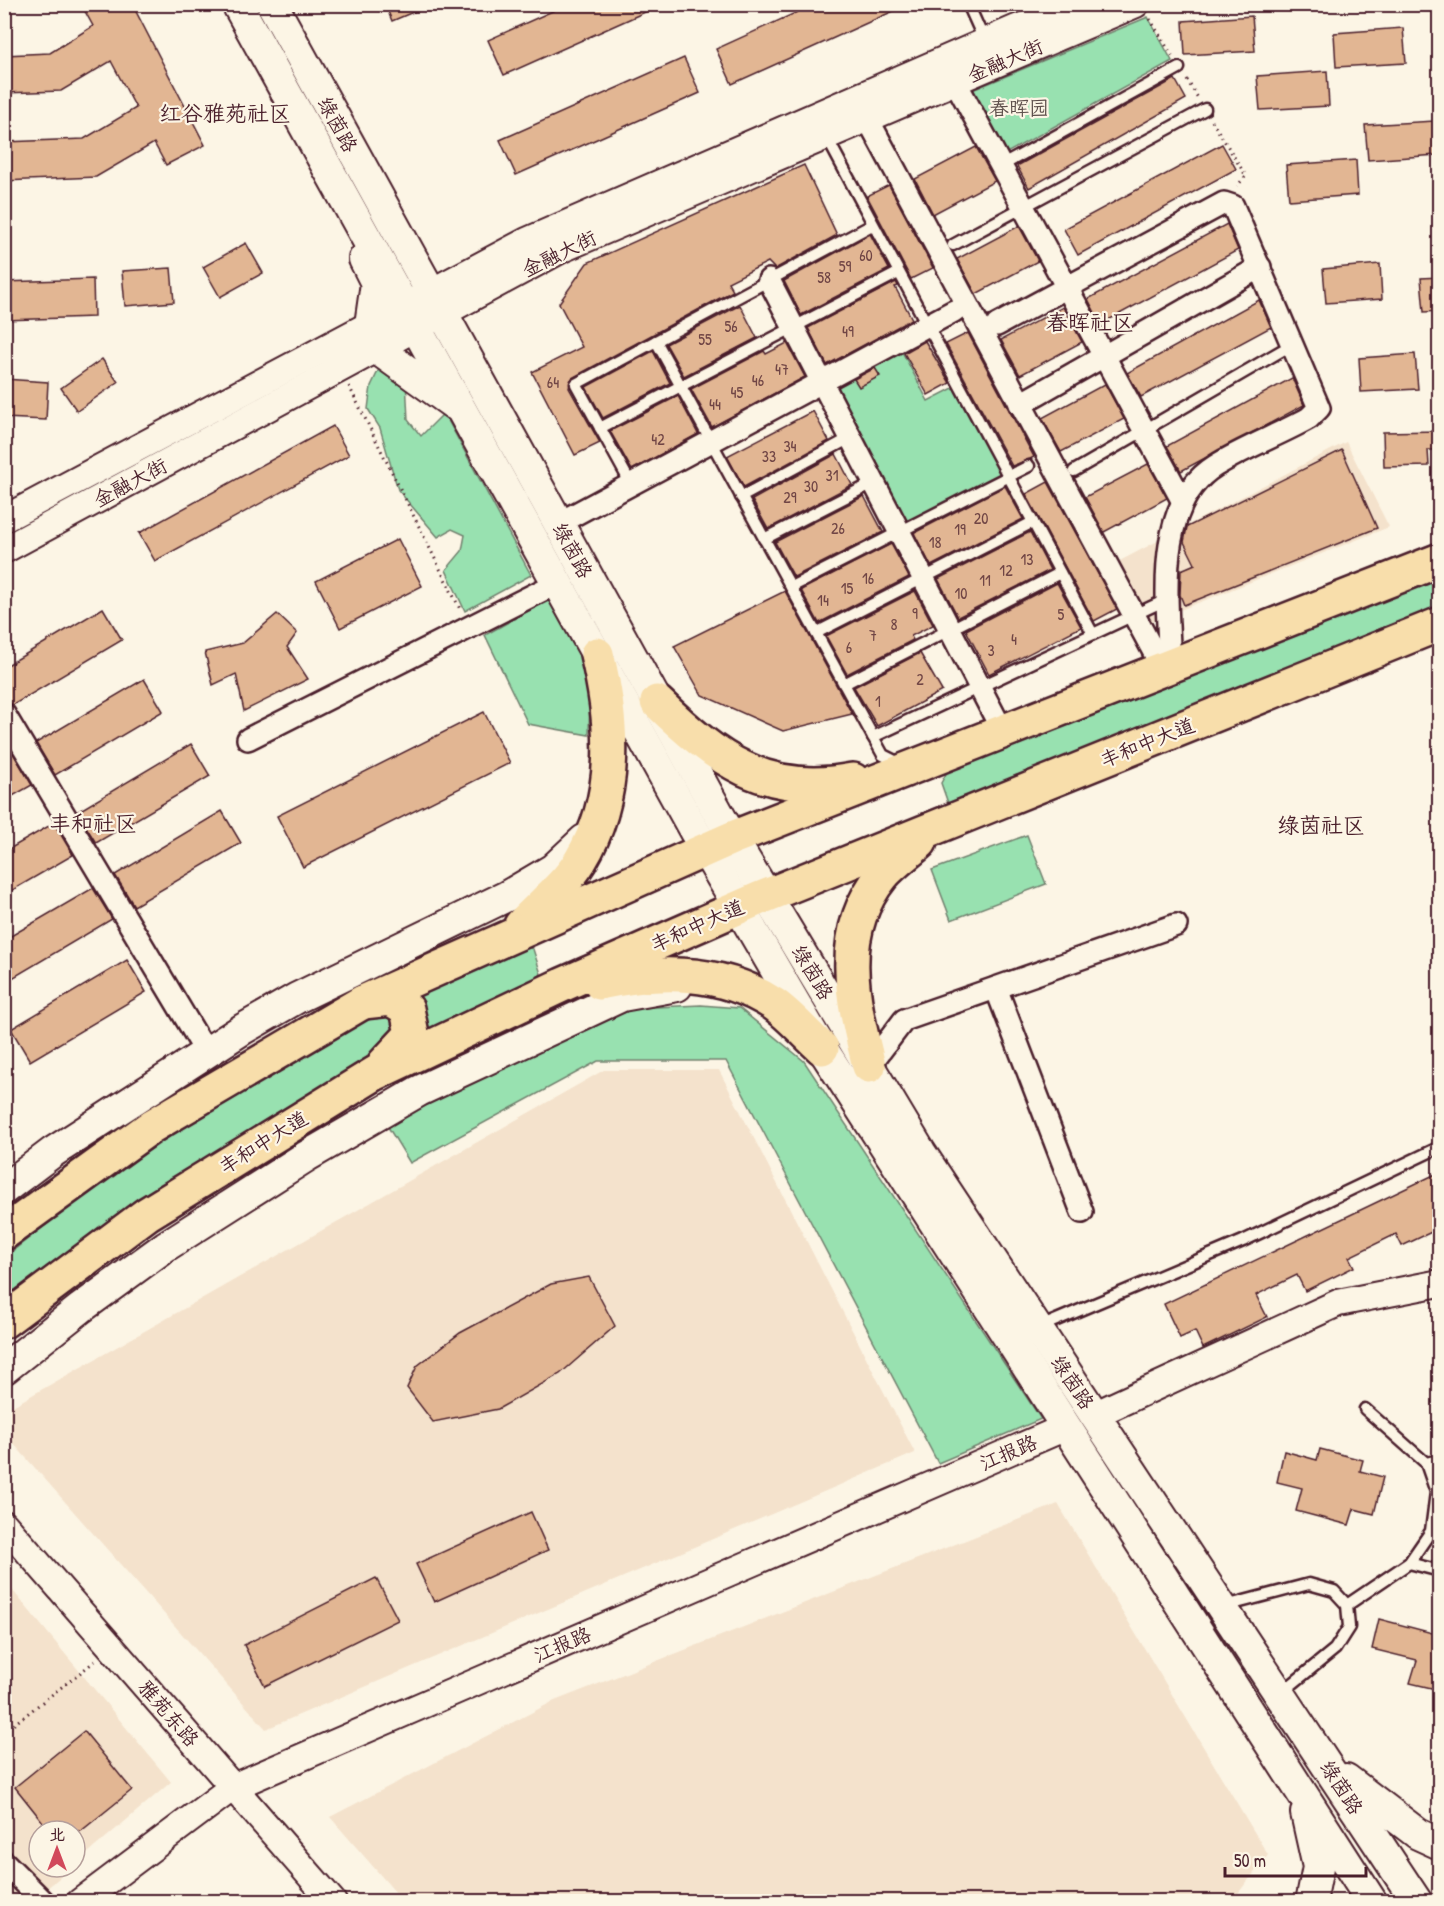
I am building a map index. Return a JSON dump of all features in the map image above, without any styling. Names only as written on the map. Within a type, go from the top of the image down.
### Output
[{"type":"main road","name":"绿茵路","points":[[237,4],[597,654],[753,901],[869,1066],[921,1153],[1417,1902]]},
{"type":"main road","name":"绿茵路","points":[[272,4],[657,702],[719,844]]},
{"type":"main road","points":[[333,179],[336,205],[376,284],[373,337],[461,409]]},
{"type":"main road","points":[[4,1233],[152,1126],[363,1002],[719,844],[1440,560]]},
{"type":"main road","name":"丰和中大道","points":[[4,1321],[147,1214],[374,1074],[536,997],[753,901],[1440,624]]},
{"type":"main road","points":[[509,937],[579,862],[599,825],[609,778],[610,737],[608,700],[597,654]]},
{"type":"main road","points":[[657,702],[693,736],[723,759],[753,774],[786,783],[832,784],[910,768]]},
{"type":"main road","points":[[4,1189],[53,1152],[206,1052],[297,999],[507,896],[544,875],[599,825]]},
{"type":"main road","points":[[869,1066],[853,999],[851,950],[862,909],[882,876],[936,827]]},
{"type":"main road","name":"绿茵路","points":[[753,901],[822,1048],[1372,1902]]},
{"type":"main road","points":[[536,997],[635,975],[693,974],[742,987],[775,1005],[822,1048]]},
{"type":"main road","points":[[4,1369],[81,1308],[166,1246],[307,1156],[419,1091],[622,996],[718,980]]},
{"type":"main road","points":[[363,1002],[391,999],[407,1009],[412,1034],[374,1074]]},
{"type":"main road","points":[[1328,1765],[1418,1834],[1440,1844]]},
{"type":"main road","points":[[1297,1785],[1312,1830],[1318,1866],[1311,1902]]},
{"type":"street","name":"金融大街","points":[[437,303],[528,241],[985,42],[1082,4]]},
{"type":"street","name":"金融大街","points":[[4,519],[373,337],[437,303],[1136,4]]},
{"type":"street","points":[[955,81],[1182,500]]},
{"type":"street","points":[[876,115],[872,127],[1134,615],[1166,668]]},
{"type":"street","points":[[997,325],[1224,203],[1233,206],[1320,408],[1303,422],[1215,466],[1193,484],[1182,500],[1173,523],[1166,668]]},
{"type":"street","points":[[1020,404],[1260,267]]},
{"type":"street","points":[[769,280],[1003,732]]},
{"type":"street","points":[[559,523],[954,311]]},
{"type":"street","name":"金融大街","points":[[4,550],[341,369],[373,337]]},
{"type":"street","points":[[248,740],[557,583]]},
{"type":"street","points":[[4,714],[206,1052]]},
{"type":"street","points":[[869,1066],[904,1020],[1176,925]]},
{"type":"street","points":[[996,988],[1082,1212]]},
{"type":"street","points":[[1094,1415],[1338,1303],[1440,1283]]},
{"type":"street","name":"江报路","points":[[80,1902],[233,1787],[1066,1427]]},
{"type":"street","name":"雅苑东路","points":[[4,1524],[333,1902]]},
{"type":"street","points":[[4,1862],[44,1902]]},
{"type":"street","points":[[4,1881],[25,1902]]},
{"type":"lane","points":[[968,4],[985,42]]},
{"type":"lane","points":[[1001,166],[1179,68]]},
{"type":"lane","points":[[953,244],[1205,109]]},
{"type":"lane","points":[[826,136],[1093,634]]},
{"type":"lane","points":[[631,484],[576,384],[872,225]]},
{"type":"lane","points":[[600,428],[898,273]]},
{"type":"lane","points":[[656,340],[883,755],[910,768]]},
{"type":"lane","points":[[1074,471],[1293,344]]},
{"type":"lane","points":[[741,497],[850,438]]},
{"type":"lane","points":[[791,587],[1029,466]]},
{"type":"lane","points":[[764,539],[873,483]]},
{"type":"lane","points":[[816,633],[1033,522]]},
{"type":"lane","points":[[844,684],[1060,573]]},
{"type":"lane","points":[[873,737],[1168,599]]},
{"type":"lane","points":[[1037,1328],[1243,1241],[1440,1148]]},
{"type":"lane","points":[[1347,1605],[1409,1563],[1431,1531],[1436,1492],[1426,1463],[1365,1409]]},
{"type":"lane","points":[[1426,1463],[1440,1460]]},
{"type":"lane","points":[[1409,1563],[1440,1571]]},
{"type":"lane","points":[[1222,1607],[1308,1584],[1334,1591],[1347,1605],[1349,1627],[1335,1649],[1280,1694]]},
{"type":"path","points":[[341,369],[469,628]]},
{"type":"path","points":[[4,1732],[112,1647]]},
{"type":"shaded area","points":[[1346,442],[1389,527],[1150,622],[1114,564]]},
{"type":"shaded area","points":[[604,1070],[719,1070],[915,1453],[266,1729],[5,1434],[4,1411]]},
{"type":"shaded area","points":[[1058,1504],[1268,1855],[1232,1901],[403,1901],[330,1817],[552,1702]]},
{"type":"shaded area","points":[[4,1580],[171,1782],[87,1854],[87,1819],[27,1819],[27,1879],[58,1879],[32,1901],[5,1901]]},
{"type":"green space","name":"春晖园","points":[[1148,17],[1172,61],[1003,155],[970,91]]},
{"type":"green space","points":[[899,346],[928,401],[955,387],[1001,475],[901,527],[826,384]]},
{"type":"green space","points":[[380,367],[406,380],[408,420],[421,436],[444,413],[531,575],[465,611],[446,570],[462,551],[465,535],[452,529],[438,537],[398,490],[380,428],[368,409],[371,386]]},
{"type":"green space","points":[[1439,574],[1439,613],[959,805],[948,803],[941,783],[947,772]]},
{"type":"green space","points":[[552,598],[585,657],[590,682],[589,735],[528,724],[485,635]]},
{"type":"green space","points":[[1027,835],[1046,884],[951,920],[932,870]]},
{"type":"green space","points":[[523,946],[533,949],[541,974],[535,980],[5,1308],[5,1257],[97,1187],[243,1090],[344,1031],[410,996]]},
{"type":"green space","points":[[701,1005],[739,1008],[804,1061],[1041,1419],[938,1463],[726,1061],[598,1061],[410,1163],[385,1122],[634,1008]]},
{"type":"building","points":[[81,4],[132,4],[205,145],[166,165],[154,143],[96,177],[4,181],[4,142],[84,139],[136,108],[111,61],[61,91],[4,93],[4,55],[50,53],[93,26]]},
{"type":"building","points":[[385,4],[432,4],[392,21]]},
{"type":"building","points":[[568,4],[663,4],[504,75],[488,40]]},
{"type":"building","points":[[815,4],[909,4],[732,84],[716,49]]},
{"type":"building","points":[[1252,16],[1255,51],[1185,55],[1183,21]]},
{"type":"building","points":[[1403,28],[1406,63],[1336,67],[1334,33]]},
{"type":"building","points":[[684,58],[700,93],[516,175],[500,140]]},
{"type":"building","points":[[1327,71],[1329,106],[1260,110],[1257,76]]},
{"type":"building","points":[[1175,79],[1186,99],[1029,188],[1017,166]]},
{"type":"building","points":[[1435,121],[1437,155],[1368,160],[1365,125]]},
{"type":"building","points":[[1222,144],[1236,169],[1078,255],[1064,229]]},
{"type":"building","points":[[976,147],[995,181],[933,214],[915,179]]},
{"type":"building","points":[[1356,160],[1358,195],[1289,200],[1286,165]]},
{"type":"building","points":[[804,165],[837,235],[775,269],[768,262],[728,282],[733,291],[572,378],[569,388],[600,443],[575,455],[532,372],[582,347],[559,303],[587,263]]},
{"type":"building","points":[[889,185],[933,268],[911,279],[867,196]]},
{"type":"building","points":[[1227,224],[1238,250],[1101,324],[1088,299]]},
{"type":"building","points":[[1019,226],[1038,261],[976,294],[957,259]]},
{"type":"building","points":[[870,234],[889,269],[801,315],[784,281]]},
{"type":"building","points":[[246,243],[263,273],[220,297],[203,267]]},
{"type":"building","points":[[1380,264],[1382,299],[1326,303],[1323,269]]},
{"type":"building","points":[[171,268],[174,302],[125,306],[122,271]]},
{"type":"building","points":[[1440,277],[1440,311],[1424,312],[1421,278]]},
{"type":"building","points":[[93,279],[94,317],[4,320],[4,282]]},
{"type":"building","points":[[896,282],[898,286],[895,287],[912,319],[827,365],[808,328]]},
{"type":"building","points":[[1259,300],[1271,327],[1141,397],[1127,373]]},
{"type":"building","points":[[740,305],[757,338],[684,376],[666,344]]},
{"type":"building","points":[[1063,307],[1082,342],[1020,375],[1001,340]]},
{"type":"building","points":[[968,333],[1034,457],[1012,466],[946,344]]},
{"type":"building","points":[[925,341],[950,383],[928,395],[904,353]]},
{"type":"building","points":[[787,343],[805,377],[712,427],[691,389],[764,351],[766,354]]},
{"type":"building","points":[[653,351],[670,383],[603,418],[586,387]]},
{"type":"building","points":[[1415,354],[1418,389],[1361,392],[1359,358]]},
{"type":"building","points":[[102,359],[118,382],[77,411],[61,388]]},
{"type":"building","points":[[875,368],[880,376],[859,387],[854,379]]},
{"type":"building","points":[[1292,378],[1304,405],[1181,471],[1167,446]]},
{"type":"building","points":[[4,379],[48,382],[46,420],[4,418]]},
{"type":"building","points":[[1105,384],[1124,419],[1061,452],[1042,418]]},
{"type":"building","points":[[678,396],[698,434],[632,470],[610,431]]},
{"type":"building","points":[[813,411],[829,441],[744,487],[727,456]]},
{"type":"building","points":[[333,426],[349,455],[155,561],[139,533]]},
{"type":"building","points":[[1440,431],[1440,450],[1428,450],[1429,466],[1384,467],[1383,432]]},
{"type":"building","points":[[1342,450],[1377,528],[1184,605],[1180,595],[1181,570],[1195,564],[1184,542],[1187,527]]},
{"type":"building","points":[[836,454],[852,485],[768,529],[752,500]]},
{"type":"building","points":[[1148,464],[1167,498],[1104,532],[1085,497]]},
{"type":"building","points":[[1048,482],[1117,609],[1094,621],[1026,494]]},
{"type":"building","points":[[1005,486],[1023,519],[931,566],[914,533]]},
{"type":"building","points":[[864,496],[883,532],[794,577],[775,542]]},
{"type":"building","points":[[1030,532],[1050,570],[958,617],[938,579]]},
{"type":"building","points":[[398,539],[422,586],[340,628],[316,581]]},
{"type":"building","points":[[891,544],[909,577],[819,623],[801,590]]},
{"type":"building","points":[[1057,583],[1081,627],[989,674],[966,630]]},
{"type":"building","points":[[785,591],[852,714],[783,731],[702,695],[674,646]]},
{"type":"building","points":[[915,591],[933,625],[911,636],[913,640],[847,674],[826,636]]},
{"type":"building","points":[[103,608],[122,640],[13,705],[4,701],[4,667]]},
{"type":"building","points":[[277,614],[297,633],[287,647],[308,679],[244,711],[236,674],[213,685],[205,652],[243,643]]},
{"type":"building","points":[[920,653],[942,691],[877,726],[854,687]]},
{"type":"building","points":[[144,679],[163,711],[55,775],[36,743]]},
{"type":"building","points":[[484,712],[510,763],[303,867],[277,816]]},
{"type":"building","points":[[191,744],[210,776],[96,843],[77,812]]},
{"type":"building","points":[[13,753],[32,785],[4,801],[4,758]]},
{"type":"building","points":[[222,811],[241,843],[134,906],[115,875]]},
{"type":"building","points":[[54,823],[73,855],[4,895],[4,852]]},
{"type":"building","points":[[93,888],[112,919],[4,983],[4,940]]},
{"type":"building","points":[[127,960],[146,992],[30,1061],[11,1029]]},
{"type":"building","points":[[1440,1172],[1440,1228],[1402,1246],[1396,1234],[1349,1257],[1354,1267],[1305,1291],[1297,1275],[1256,1295],[1267,1317],[1203,1348],[1195,1331],[1180,1338],[1164,1304]]},
{"type":"building","points":[[589,1277],[615,1326],[560,1374],[498,1409],[433,1422],[407,1388],[417,1366],[460,1333],[551,1284]]},
{"type":"building","points":[[1320,1449],[1363,1460],[1360,1471],[1383,1477],[1374,1514],[1354,1509],[1349,1525],[1296,1511],[1302,1488],[1277,1482],[1284,1451],[1317,1460]]},
{"type":"building","points":[[531,1512],[548,1550],[434,1602],[416,1564]]},
{"type":"building","points":[[376,1578],[398,1620],[265,1686],[244,1645]]},
{"type":"building","points":[[1379,1619],[1440,1635],[1440,1690],[1410,1683],[1417,1660],[1372,1649]]},
{"type":"building","points":[[84,1731],[132,1790],[87,1826],[87,1819],[40,1819],[15,1787]]},
{"type":"district","name":"红谷雅苑社区","points":[[225,113]]},
{"type":"district","name":"春晖社区","points":[[1090,322]]},
{"type":"district","name":"丰和社区","points":[[93,823]]},
{"type":"district","name":"绿茵社区","points":[[1321,825]]}]
